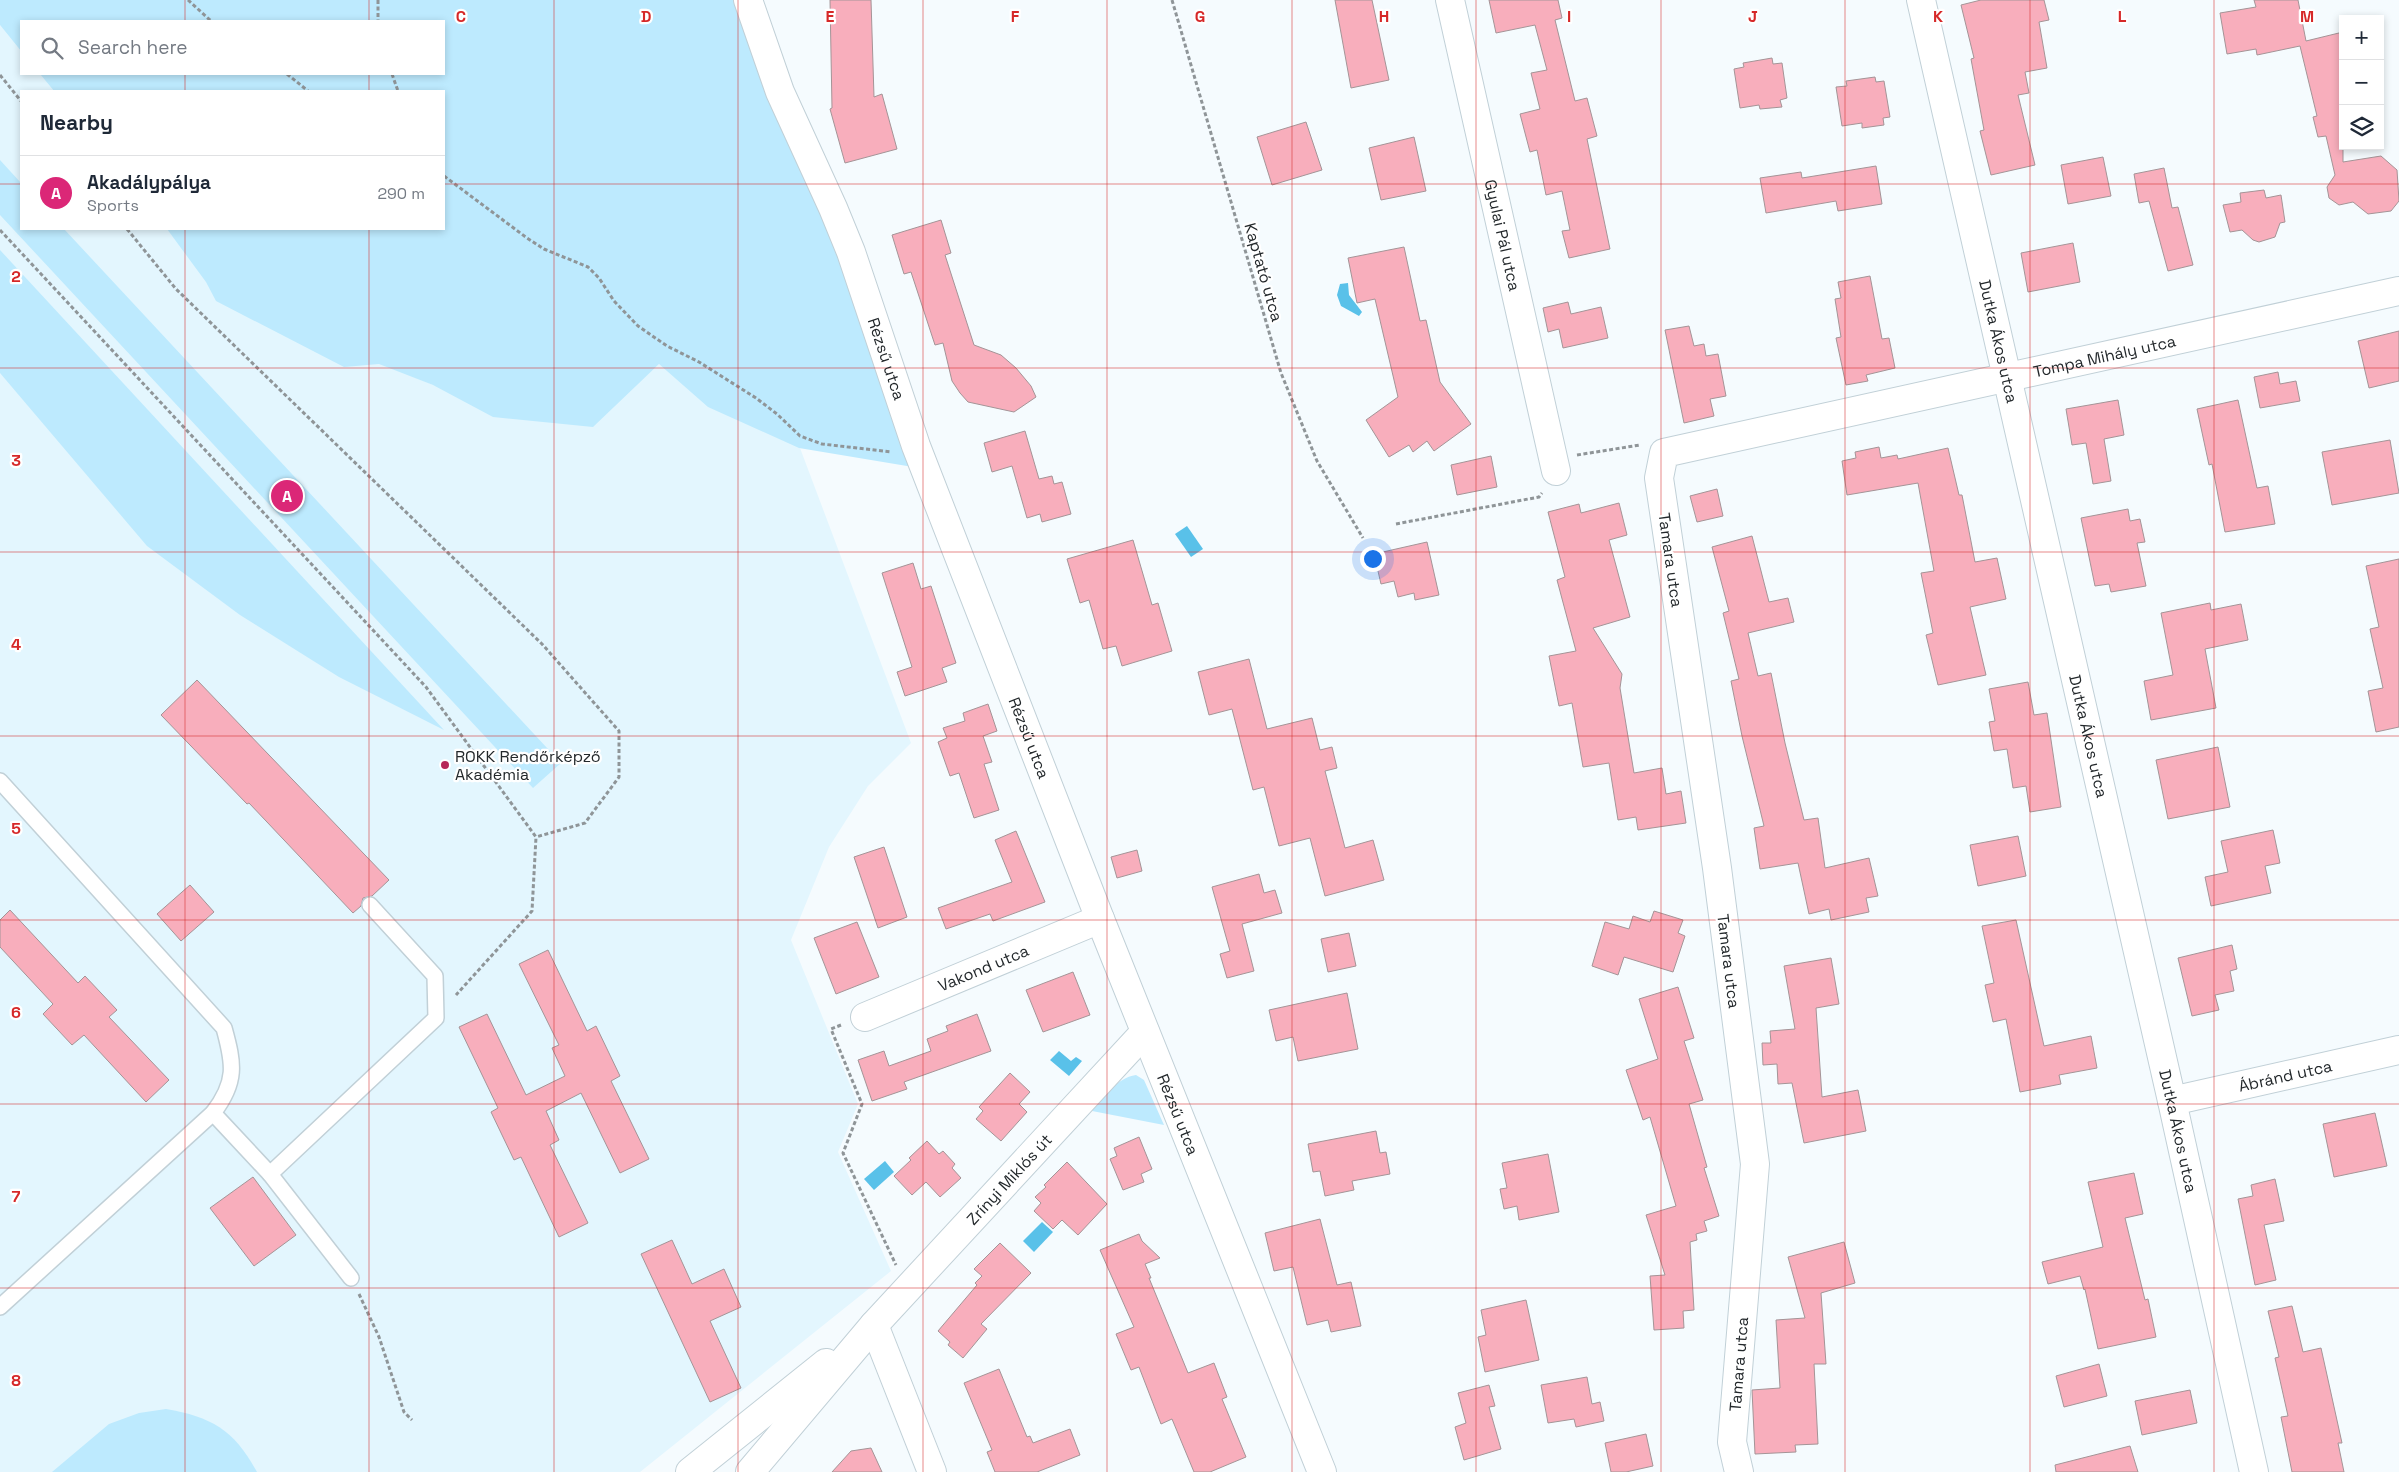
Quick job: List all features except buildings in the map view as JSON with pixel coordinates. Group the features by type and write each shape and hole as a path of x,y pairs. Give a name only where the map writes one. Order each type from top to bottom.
{"street":[{"name":"Rézsű utca","path":"748,0 780,92 851,252 916,446 1100,920 1322,1472"},
{"name":"Gyulai Pál utca","path":"1450,0 1565,463"},
{"name":"Dutka Ákos utca","path":"1921,0 2172,1101 2254,1472"},
{"name":"Tompa Mihály utca","path":"1653,449 2007,378 2399,291"},
{"name":"Tamara utca","path":"1653,449 1659,478 1717,868 1755,1164 1732,1442 1739,1472"},
{"name":"Vakond utca","path":"865,1017 1100,920"},
{"name":"Zrínyi Miklós út","path":"750,1472 874,1325 1145,1032"},
{"name":"Ábránd utca","path":"2172,1101 2399,1050"},
{"name":"Zrínyi Miklós út","path":"690,1472 874,1325"},
{"path":"874,1325 932,1472"}],"lane":[{"path":"0,782 224,1028 233,1062 227,1095 213,1113 0,1307"},
{"path":"270,1174 436,1018 435,976 370,905"},
{"path":"213,1113 270,1174 351,1278"}],"path":[{"path":"188,0 210,20"},
{"path":"378,0 378,20"},
{"name":"Kaptató utca","path":"1172,0 1281,373 1316,460 1363,538"},
{"path":"0,75 20,100"},
{"path":"288,75 307,90"},
{"path":"392,75 398,90"},
{"path":"445,177 544,249 588,267 599,278 625,314 638,326 667,346 699,362 756,398 777,414 800,436 822,444 889,452 899,452 916,446"},
{"path":"0,230 426,687 536,837 532,911 436,1018"},
{"path":"127,230 176,289 542,644 618,731 618,777 585,823 536,837"},
{"path":"1396,524 1539,497 1565,463 1653,449"},
{"path":"865,1017 831,1029 862,1104 843,1153 908,1290"},
{"path":"351,1278 380,1337 404,1412 412,1420"}],"shaded area":[{"path":"0,0 748,0 925,469 799,448 708,407 659,364 593,427 493,417 433,385 379,364 344,367 216,301 206,282 168,230 445,230 445,90 53,90 41,75 445,75 445,20 20,20 20,50 0,25"},
{"name":"ROKK Rendőrképző Akadémia","path":"0,25 20,50 20,75 41,75 53,90 20,90 20,230 168,230 205,275 382,363 433,385 591,425 659,364 800,448 911,743 868,786 829,847 791,940 858,1104 838,1152 891,1271 640,1472 0,1472"},
{"path":"0,160 20,182 20,230 65,230 561,763 533,788 0,215"},
{"path":"0,250 444,730 339,677 240,615 147,546 0,373"},
{"path":"1136,1075 1144,1080 1164,1125 1092,1111 1117,1084"},
{"path":"166,1409 196,1416 220,1428 240,1446 257,1472 52,1472 109,1424 139,1413"}],"water":[{"path":"1348,283 1349,295 1362,312 1359,316 1341,306 1337,295 1340,284"},
{"path":"1187,526 1203,549 1191,557 1175,534"},
{"path":"1059,1051 1071,1061 1076,1057 1082,1061 1069,1076 1050,1060"},
{"path":"885,1161 894,1172 874,1190 864,1179"},
{"path":"1042,1222 1053,1232 1034,1252 1023,1241"}],"place":[{"name":"Akadálypálya","path":"287,496"},
{"name":"ROKK Rendőrképző Akadémia","path":"445,765"}]}
